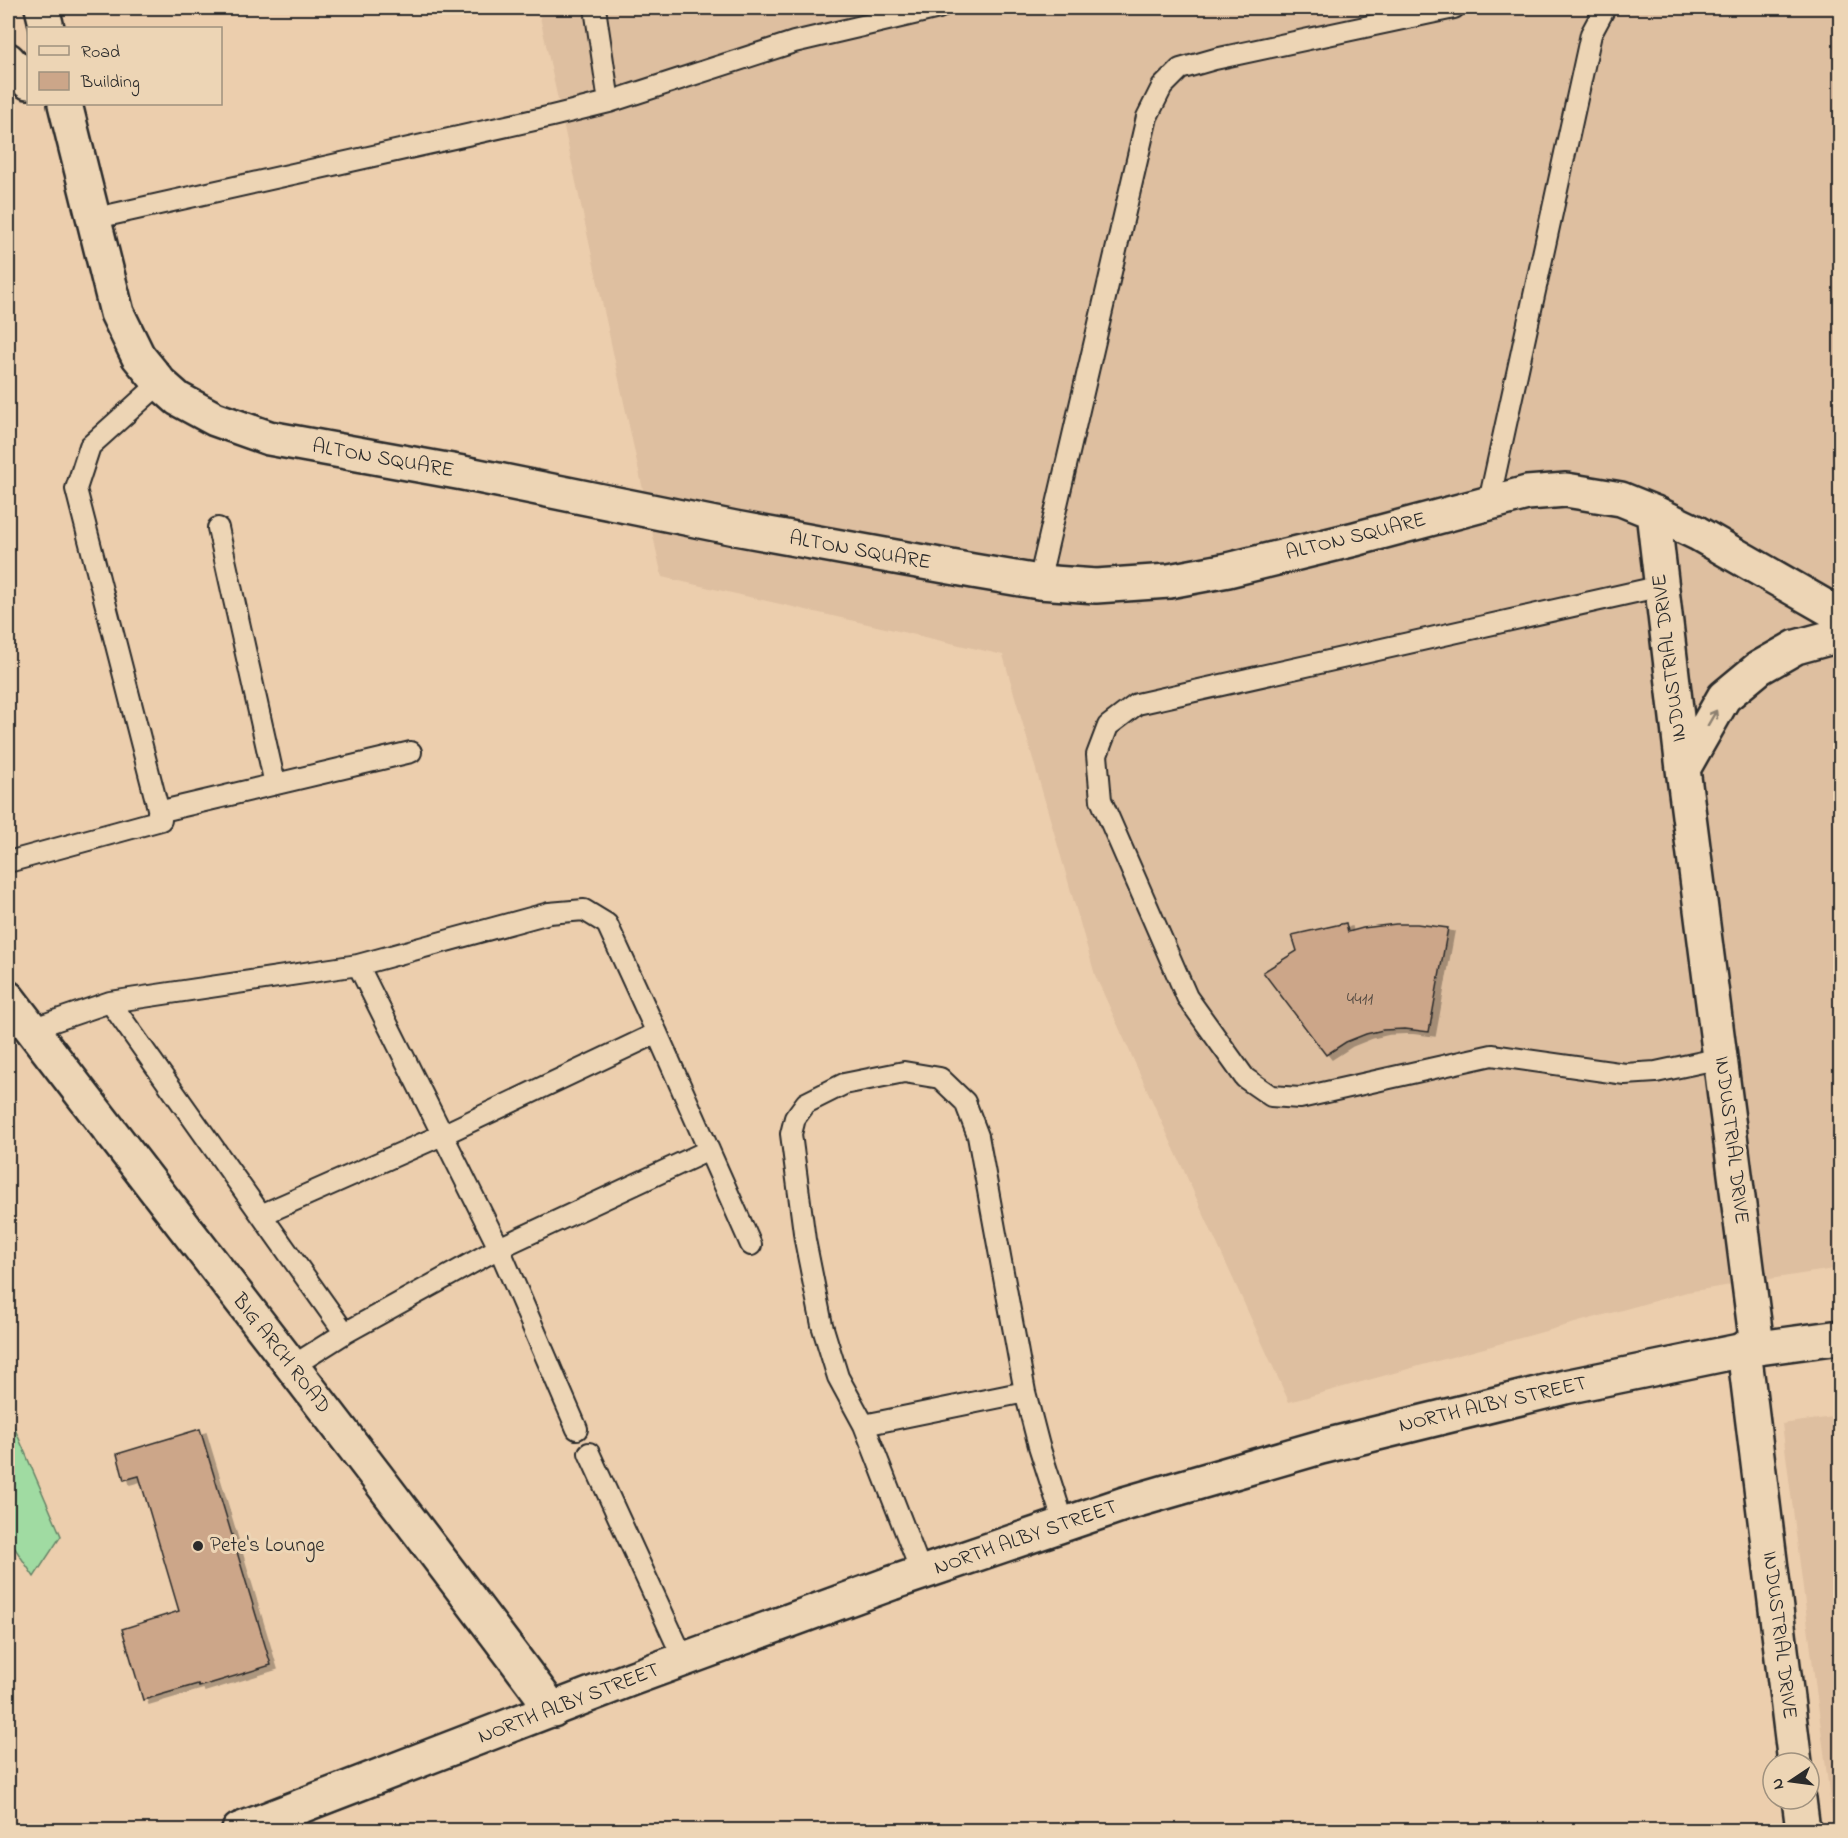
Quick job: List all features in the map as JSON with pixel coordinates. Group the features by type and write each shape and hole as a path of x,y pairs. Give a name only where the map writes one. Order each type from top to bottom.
{"street":[{"path":"42,8 47,27"},
{"path":"8,60 27,81"},
{"name":"ALTON SQUARE","path":"61,110 117,313 138,357 160,383 178,399 215,419 269,438 464,473 735,528 1039,582 1096,586 1169,581 1228,570 1527,493 1566,490 1621,500 1653,512 1697,533 1840,615"},
{"name":"INDUSTRIAL DRIVE","path":"1653,512 1683,769 1756,1338 1744,1350 1794,1751"},
{"path":"1683,769 1724,697 1759,668 1796,647 1840,635"},
{"name":"BIG ARCH ROAD","path":"8,998 291,1367 426,1538 553,1710"},
{"name":"NORTH ALBY STREET","path":"239,1830 684,1660 1124,1504 1321,1447 1565,1387 1744,1350 1840,1337"},
{"path":"1801,1811 1803,1830"}],"lane":[{"path":"595,8 609,102"},
{"path":"92,219 609,102 794,42 939,8"},
{"path":"1039,582 1147,117 1162,87 1180,69 1215,59 1454,8"},
{"path":"1489,502 1591,34 1605,8"},
{"path":"8,862 161,820 76,489 90,446 160,383"},
{"path":"218,528 275,784"},
{"path":"1662,586 1137,704 1108,726 1097,755 1101,800 1187,997 1245,1078 1271,1096 1300,1098 1492,1055 1625,1074 1656,1072 1721,1058"},
{"path":"158,812 411,752"},
{"path":"31,1029 110,1002 358,965 549,913 584,910 607,924 751,1245"},
{"path":"358,965 499,1248 577,1429"},
{"path":"110,1002 345,1333"},
{"path":"261,1215 442,1135 657,1032"},
{"path":"922,1574 864,1425 838,1377 822,1325 805,1240 791,1134 795,1118 806,1103 844,1084 904,1072 940,1078 965,1102 978,1136 1026,1392 1039,1446 1064,1524"},
{"path":"291,1367 345,1333 499,1248 709,1150"},
{"path":"864,1425 1026,1392"},
{"path":"589,1453 684,1660"}],"shaded area":[{"path":"538,8 1840,8 1840,1268 1687,1292 1289,1402 1095,975 1003,655 662,577"},
{"path":"1840,1416 1840,1830 1834,1830 1782,1424"}],"green space":[{"path":"8,1413 61,1536 34,1577 8,1538"}],"building":[{"path":"1346,923 1348,932 1396,924 1448,928 1429,1032 1405,1029 1383,1030 1346,1042 1326,1055 1263,972 1297,951 1292,935"},
{"path":"1840,1039 1840,1077 1836,1041"},
{"name":"Pete's Lounge","path":"200,1429 271,1665 199,1687 198,1684 143,1700 122,1629 179,1611 139,1476 124,1480 117,1454"}],"place":[{"name":"Pete's Lounge","path":"198,1546"}]}
